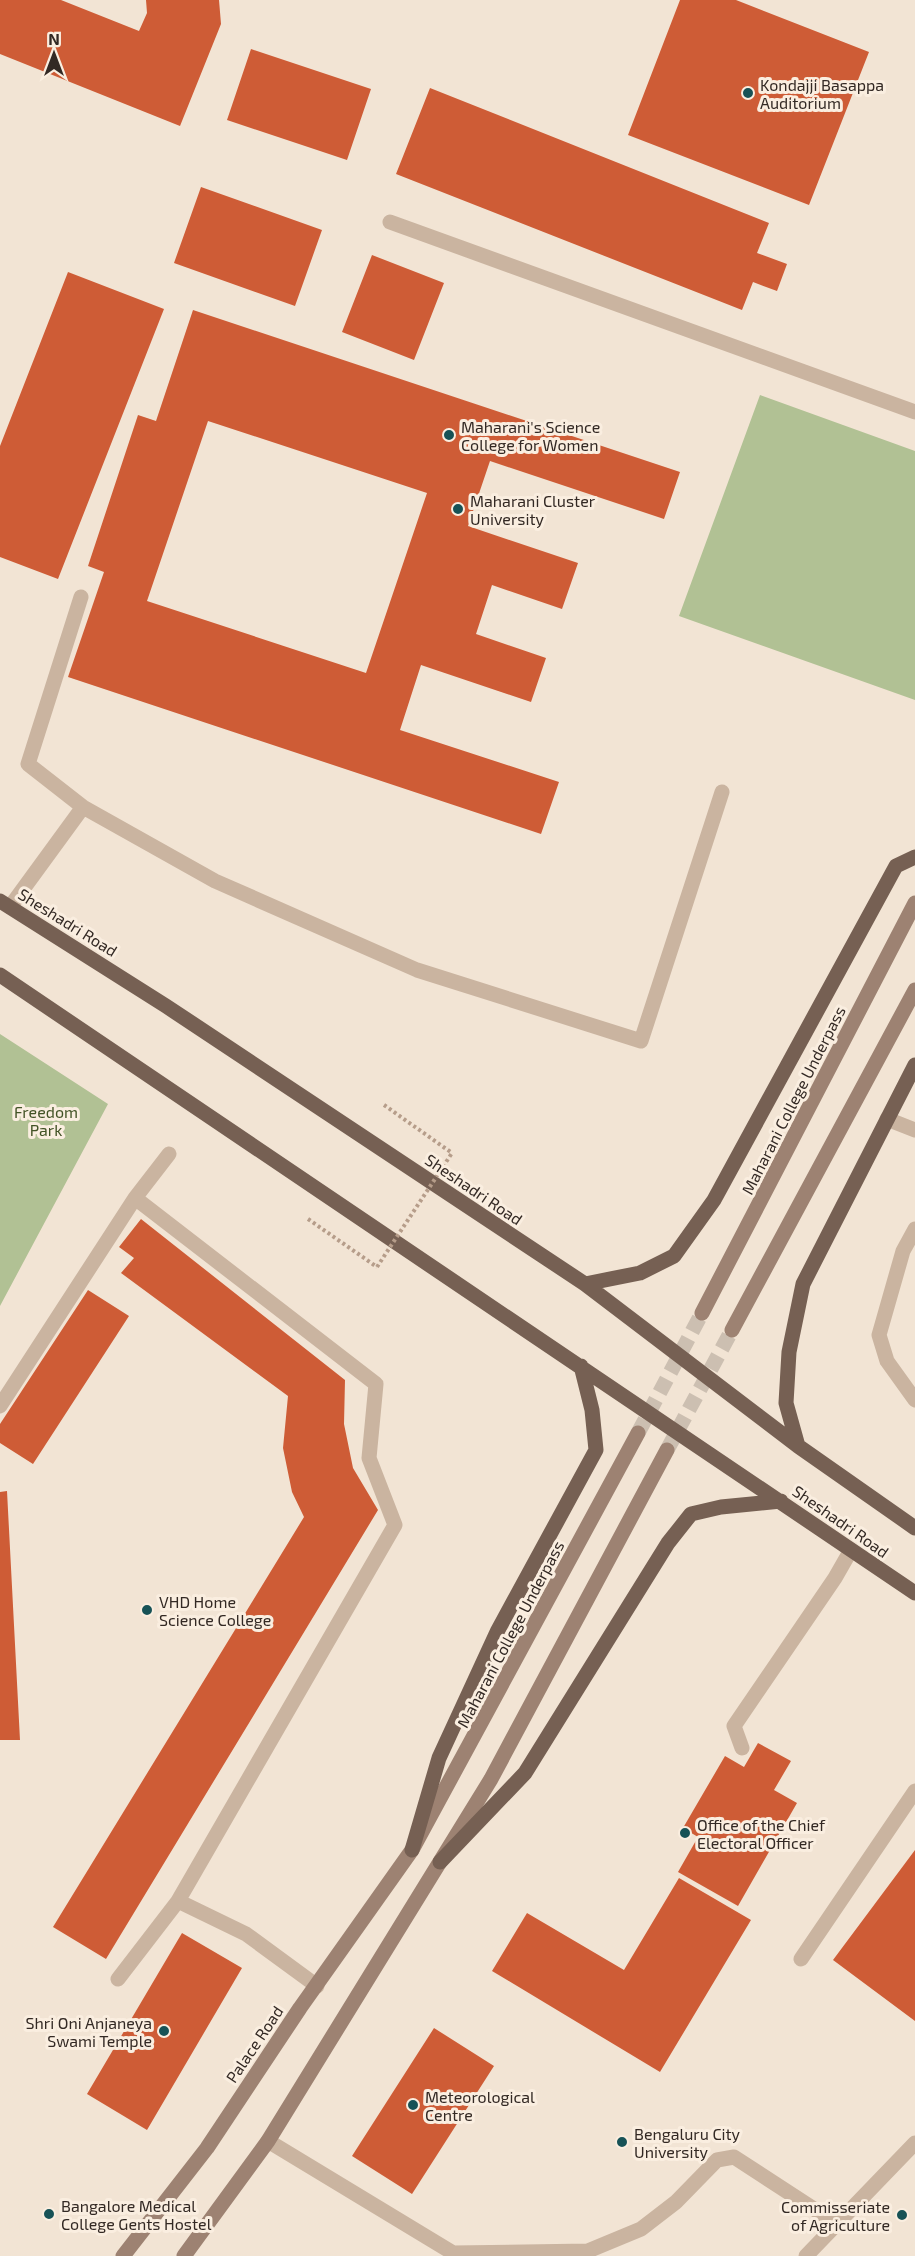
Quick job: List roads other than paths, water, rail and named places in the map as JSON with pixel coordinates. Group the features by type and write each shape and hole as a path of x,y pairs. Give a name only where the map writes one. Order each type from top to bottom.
{"main road":[{"path":"585,1284 640,1273 674,1256 714,1200 896,866 915,857"},
{"name":"Maharani College Underpass","path":"702,1313 915,903"},
{"name":"Sheshadri Road","path":"5,904 166,1006 585,1284 798,1446 915,1528"},
{"name":"Sheshadri Road","path":"0,975 915,1593"},
{"path":"732,1330 915,990"},
{"path":"798,1446 786,1403 789,1352 803,1284 915,1065"},
{"path":"412,1850 439,1758 498,1630 596,1450 592,1410 581,1366"},
{"name":"Maharani College Underpass","path":"412,1850 638,1433"},
{"path":"184,2256 268,2141 490,1779 667,1450"},
{"path":"440,1862 525,1773 668,1543 691,1514 721,1507 781,1501"},
{"name":"Palace Road","path":"123,2256 207,2148 412,1850"}],"lane":[{"path":"390,222 915,412"},
{"path":"81,597 28,765 83,807 215,881 417,970 641,1041 722,792"},
{"path":"5,904 83,807"},
{"path":"887,1119 915,1130"},
{"path":"0,1406 135,1198 169,1154"},
{"path":"118,1979 178,1901 395,1525 369,1458 376,1384 135,1198"},
{"path":"915,1228 903,1251 879,1335 887,1361 915,1400"},
{"path":"742,1748 734,1726 835,1578 851,1550"},
{"path":"801,1959 915,1791"},
{"path":"178,1901 246,1934 317,1986"},
{"path":"268,2141 453,2254 588,2252 641,2229 676,2202 717,2160 734,2157 837,2224"},
{"path":"806,2256 915,2143"}],"tunnel":[{"path":"638,1433 702,1313"},
{"path":"667,1450 732,1330"}],"place":[{"name":"Kondajji Basappa Auditorium","path":"748,93"},
{"name":"Maharani's Science College for Women","path":"449,435"},
{"name":"Maharani Cluster University","path":"458,509"},
{"name":"VHD Home Science College","path":"147,1610"},
{"name":"Office of the Chief Electoral Officer","path":"685,1833"},
{"name":"Shri Oni Anjaneya Swami Temple","path":"164,2031"},
{"name":"Meteorological Centre","path":"413,2105"},
{"name":"Bengaluru City University","path":"622,2142"},
{"name":"Bangalore Medical College Gents Hostel","path":"49,2214"},
{"name":"Commisseriate of Agriculture","path":"902,2215"}],"park label":[{"name":"Freedom Park","path":"46,1120"}]}
